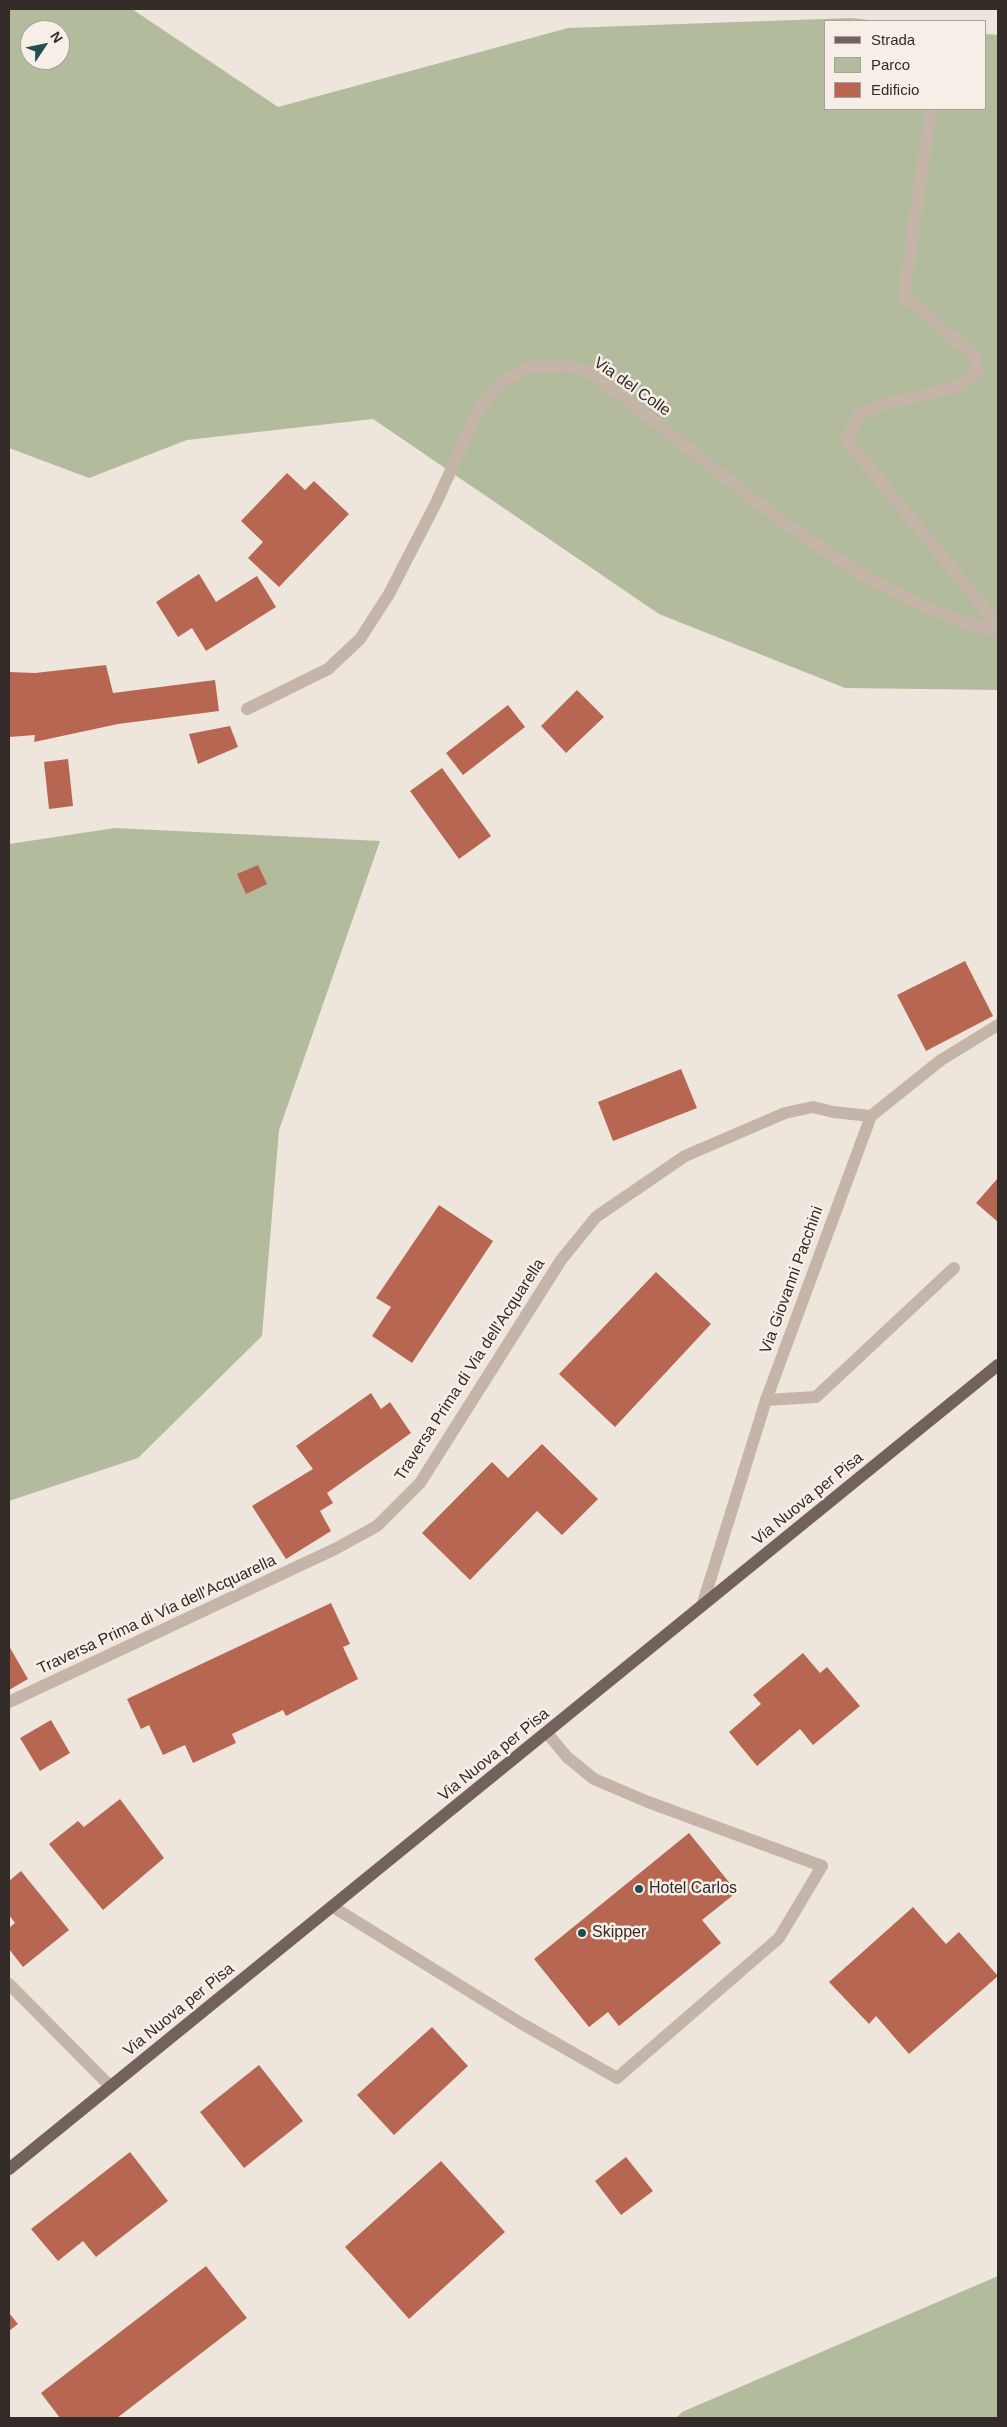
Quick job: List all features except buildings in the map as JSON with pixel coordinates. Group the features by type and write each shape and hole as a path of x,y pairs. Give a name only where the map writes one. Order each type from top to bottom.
{"main road":[{"name":"Via Nuova per Pisa","path":"9,2169 998,1365"}],"street":[{"path":"931,110 904,296 975,356 977,373 957,387 888,403 859,414 846,439 998,626"},
{"name":"Via del Colle","path":"247,709 328,669 360,639 389,594 436,503 478,411 490,395 507,378 528,368 546,365 566,365 589,372 777,517 879,583 962,623 998,632"},
{"path":"871,1116 941,1060 998,1025"},
{"name":"Traversa Prima di Via dell'Acquarella","path":"9,1702 335,1549 377,1526 420,1483 560,1260 596,1217 677,1162 785,1113 813,1107 833,1112 871,1116"},
{"name":"Via Giovanni Pacchini","path":"702,1606 766,1400 871,1116"},
{"path":"766,1400 816,1397 954,1268"},
{"path":"333,1907 519,2022 617,2078 779,1938 822,1866 648,1802 594,1779 567,1757 547,1733"},
{"path":"9,1984 110,2086"}],"green space":[{"path":"9,9 132,9 278,107 568,28 851,18 869,20 824,20 824,110 987,110 987,34 998,35 998,690 845,688 659,614 373,419 187,440 89,478 9,448"},
{"path":"115,828 380,841 279,1130 262,1336 138,1458 9,1501 9,844"},
{"path":"998,2276 998,2418 676,2418 682,2412"}],"place":[{"name":"Hotel Carlos","path":"639,1889"},
{"name":"Skipper","path":"582,1933"}]}
